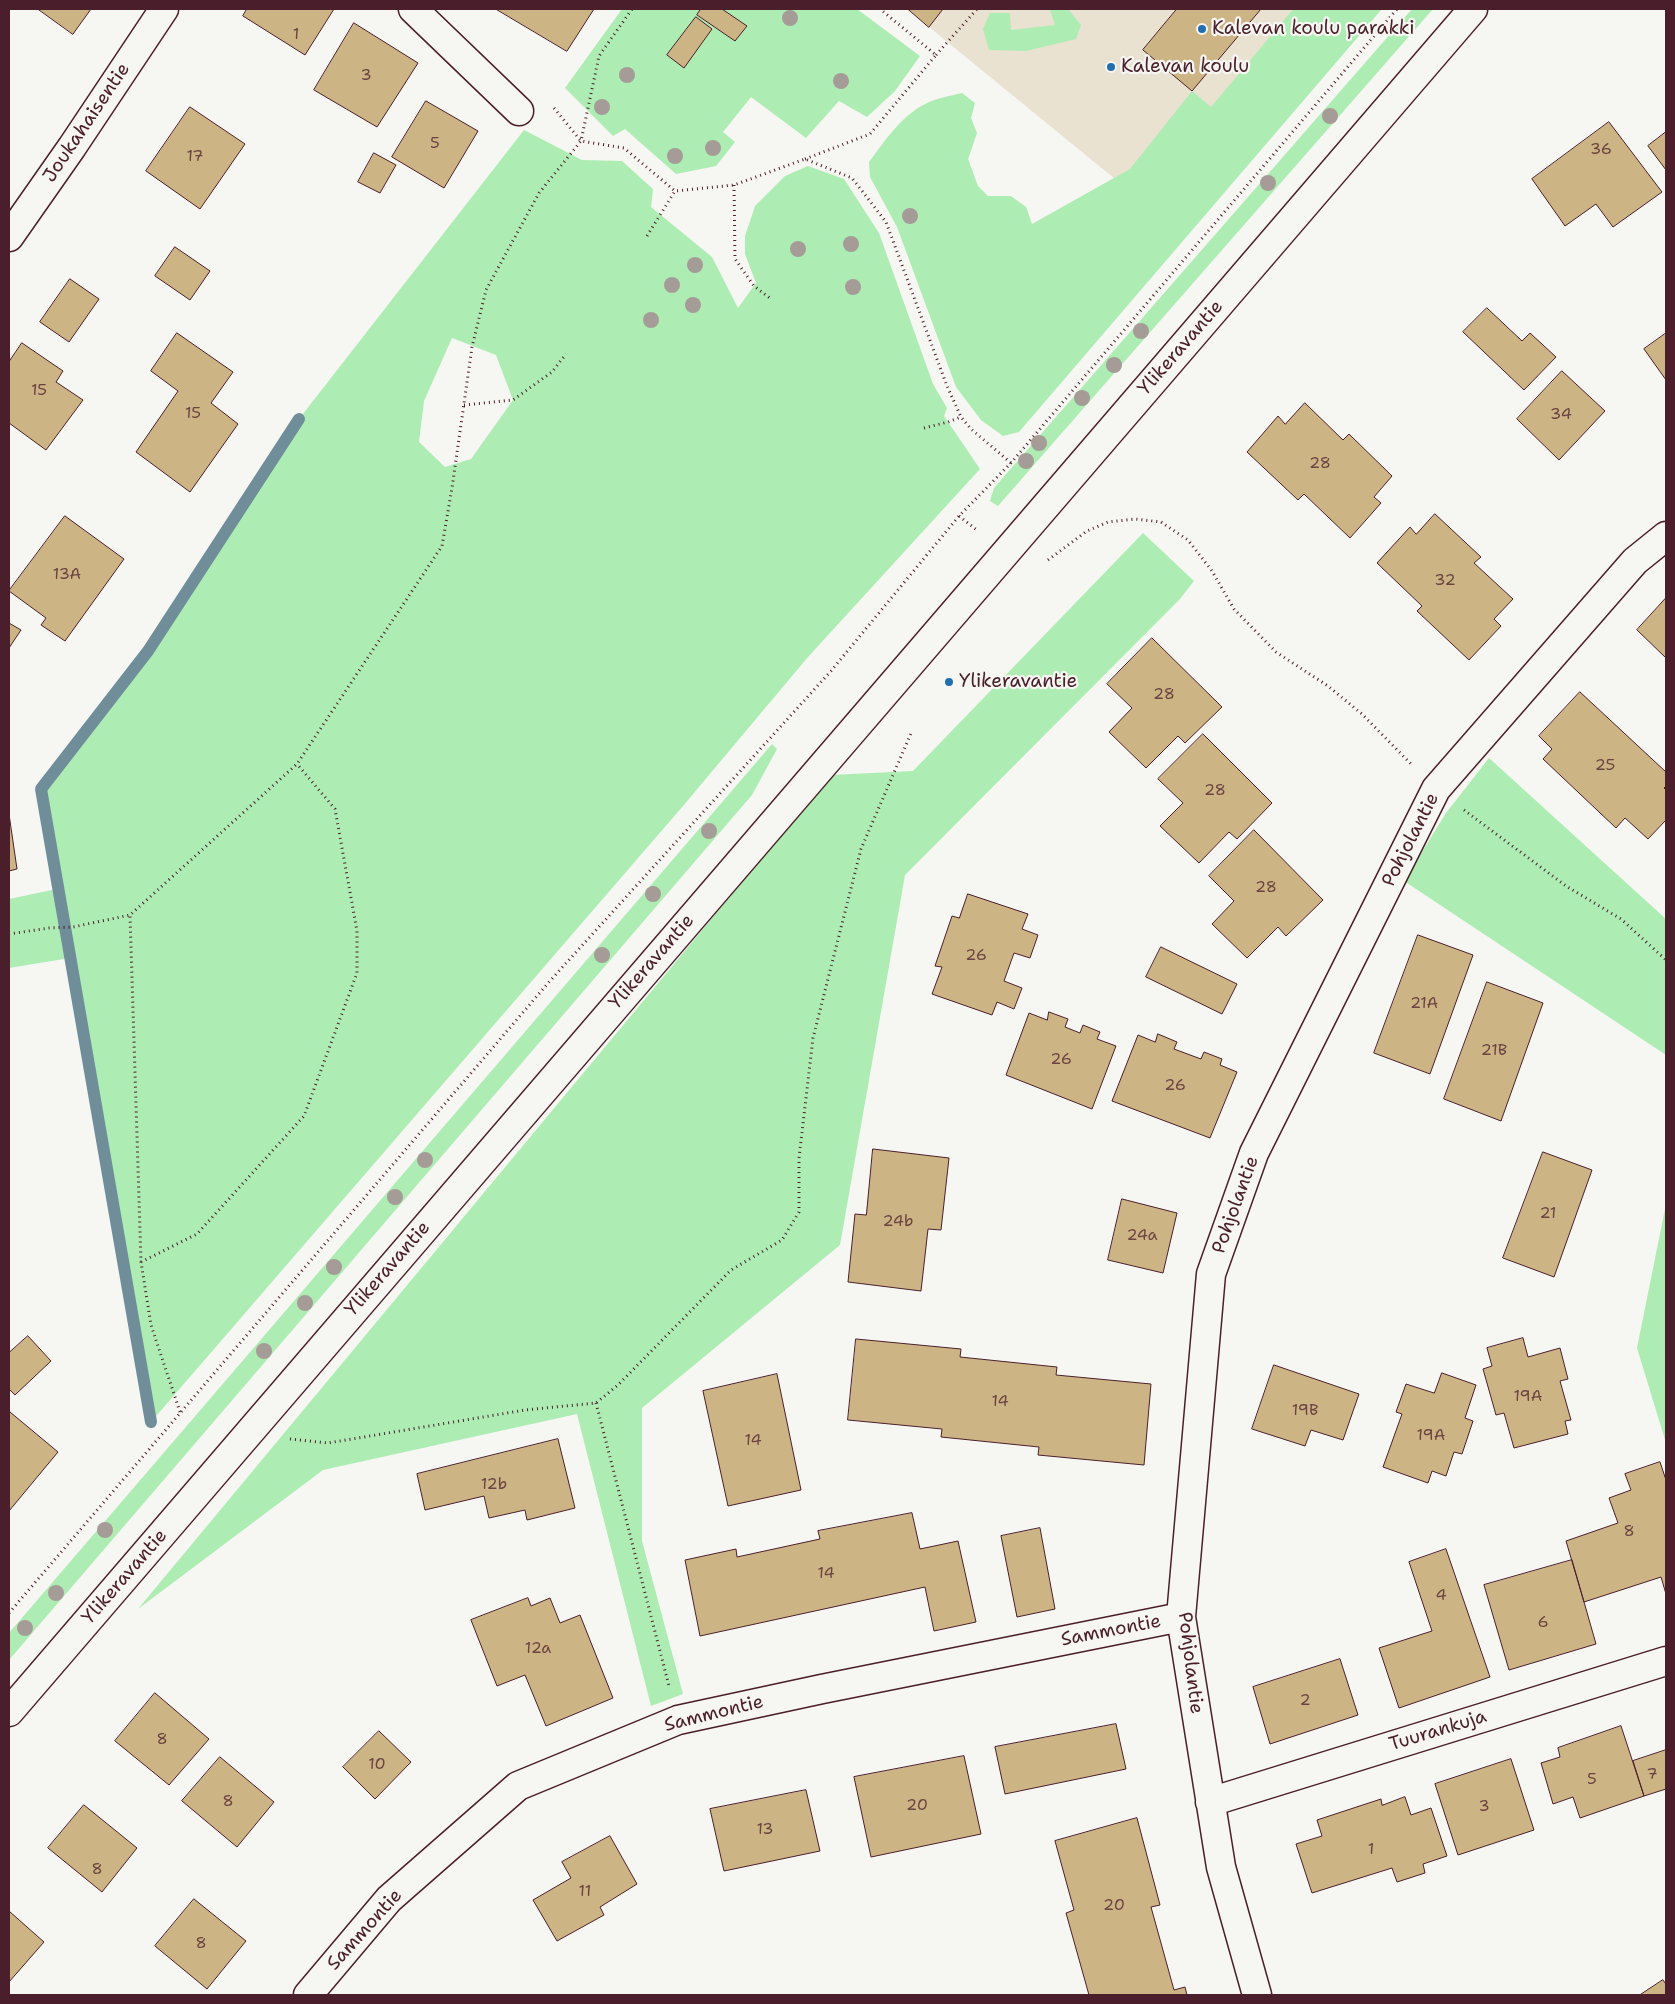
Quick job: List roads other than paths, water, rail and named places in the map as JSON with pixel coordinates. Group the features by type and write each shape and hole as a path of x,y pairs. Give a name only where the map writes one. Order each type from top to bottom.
{"street":[{"name":"Joukahaisentie","path":"9,237 72,147 164,9"},
{"path":"413,9 519,110"},
{"name":"Ylikeravantie","path":"9,1712 1473,9"},
{"name":"Pohjolantie","path":"1257,1995 1221,1867 1182,1617 1211,1274 1254,1153 1436,789 1634,561 1666,536"},
{"name":"Sammontie","path":"308,1995 390,1899 518,1786 678,1720 822,1689 1182,1617"},
{"name":"Tuurankuja","path":"1210,1802 1666,1661"}],"waterway":[{"path":"151,1422 41,789 148,651 299,419"}],"place":[{"name":"Kalevan koulu parakki","path":"1202,29"},
{"name":"Kalevan koulu","path":"1111,67"},
{"name":"Ylikeravantie","path":"949,682"}]}
